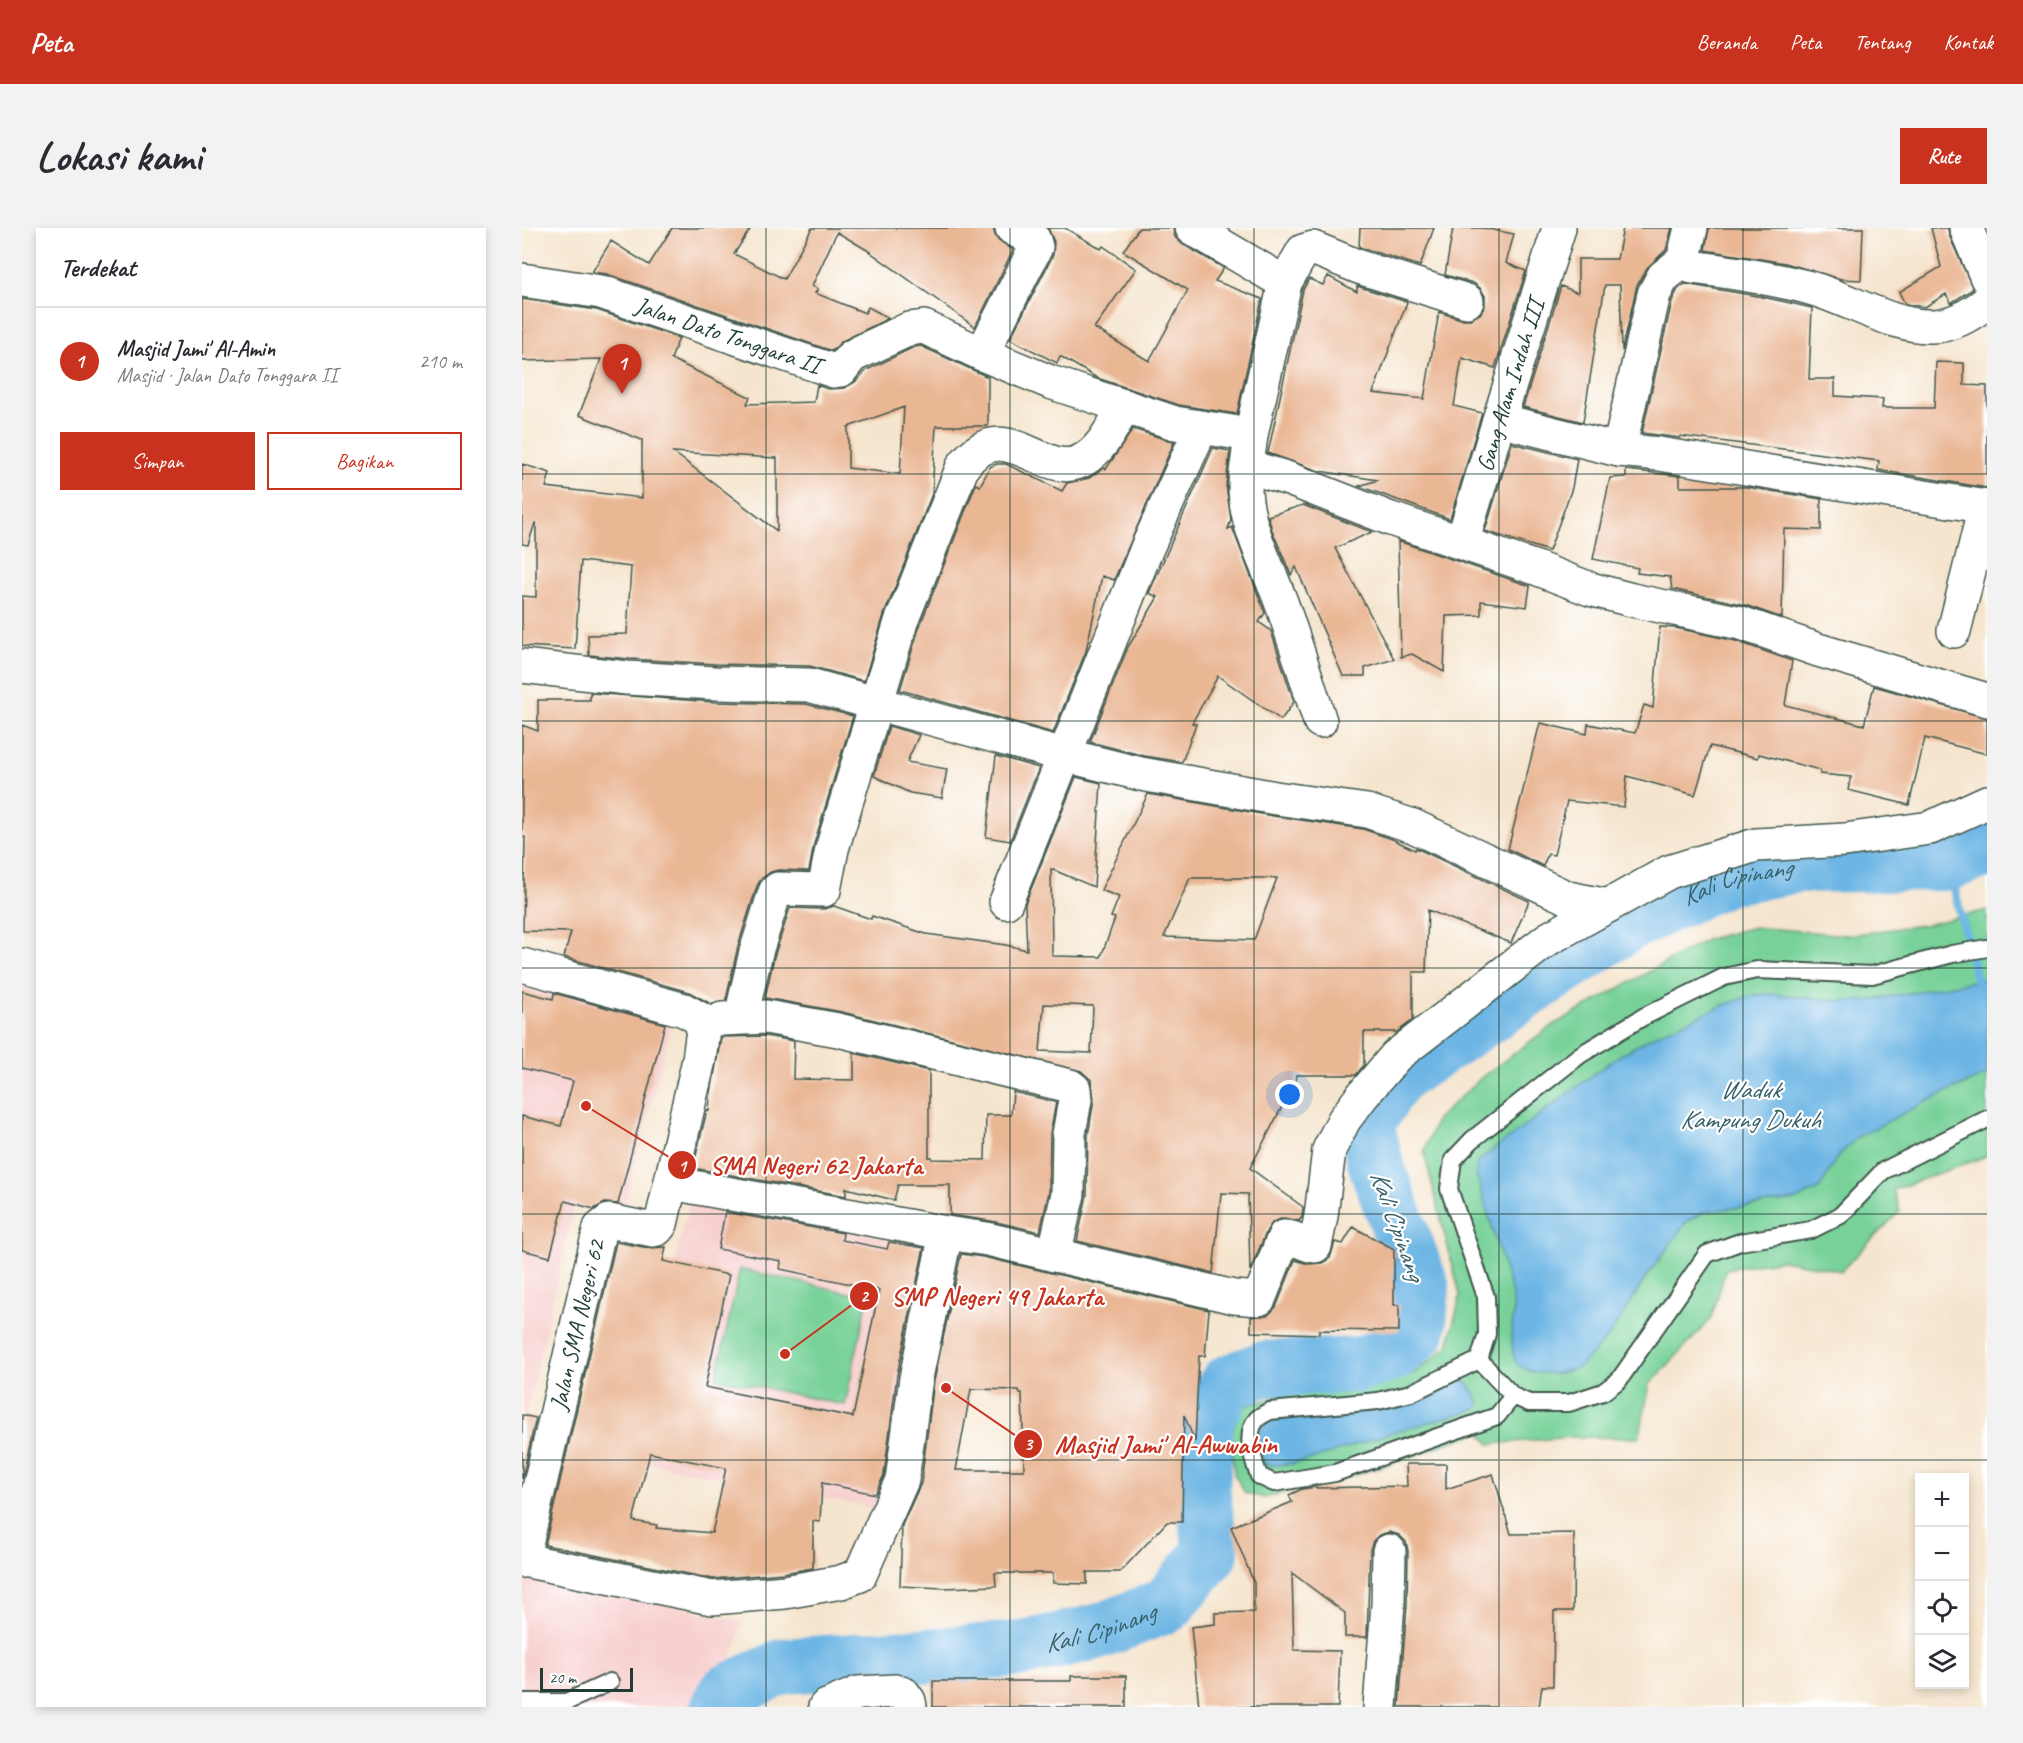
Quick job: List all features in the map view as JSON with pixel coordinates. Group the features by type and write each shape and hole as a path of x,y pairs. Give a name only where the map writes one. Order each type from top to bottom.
{"street":[{"path":"1012,228 1034,240 1036,248 982,354 1050,382 1175,423 1201,428 1249,451 1289,479 1390,519 1536,567 1590,588 1632,600 1741,623 1818,650 1987,700"},
{"path":"1192,228 1285,283"},
{"path":"1619,450 1654,294 1663,277 1683,261 1691,228"},
{"path":"1966,228 1987,278"},
{"name":"Gang Alam Indah III","path":"1462,543 1556,229"},
{"path":"1320,721 1281,601 1255,538 1246,487 1249,451 1285,283 1299,256 1307,249 1313,249 1359,267 1467,301"},
{"path":"1683,261 1692,267 1811,288 1900,321 1927,326 1952,323 1968,316 1987,302"},
{"name":"Jalan Dato Tonggara II","path":"522,280 601,292 834,371 841,370 858,353 918,326 982,354"},
{"path":"741,1017 756,952 775,892 778,889 824,890 831,849 901,622 963,466 971,455 989,445 1005,444 1063,465 1073,465 1084,460 1100,447 1125,406"},
{"path":"1499,420 1619,450 1659,454 1986,507 1954,631"},
{"path":"1006,902 1147,548 1201,428"},
{"path":"522,666 627,678 809,685 1141,774 1276,798 1367,811 1413,826 1568,898 1608,906"},
{"path":"671,1183 979,1238 1234,1297 1259,1299 1284,1237 1315,1246 1321,1216 1325,1168 1333,1140 1362,1095 1396,1056 1548,939 1669,872 1756,844 1845,840 1930,828 1987,802"},
{"path":"522,965 684,1010 704,1021 766,1017 838,1030 1070,1086 1074,1089 1075,1100 1069,1134 1068,1194 1054,1255"},
{"name":"Jalan SMA Negeri 62","path":"522,1561 600,1228 604,1223 612,1221 653,1230 661,1224 699,1060 704,1021"},
{"path":"522,1561 712,1598 785,1592 841,1582 860,1575 902,1480 916,1378 946,1233"},
{"path":"1380,1707 1388,1604 1389,1551"},
{"path":"825,1707 858,1693 895,1691 904,1694 910,1707"}],"lane":[{"path":"1512,1396 1497,1416 1335,1473 1274,1483 1259,1476 1253,1460 1250,1434 1256,1419 1270,1411 1378,1401 1411,1393 1479,1360 1487,1334 1486,1297 1449,1189 1453,1160 1473,1138 1580,1055 1643,1017 1724,977 1757,970 1872,975 1952,954 1987,948"},
{"path":"1479,1360 1512,1396 1529,1403 1569,1403 1603,1392 1619,1380 1707,1254 1740,1242 1811,1230 1842,1215 1884,1171 1987,1119"},
{"path":"522,1702 566,1702 610,1682"}],"shaded area":[{"path":"522,979 673,1018 621,1218 574,1207 525,1421 522,1420"},
{"path":"691,1195 939,1250 885,1510 628,1459"},
{"path":"522,1569 743,1622 716,1707 522,1707"}],"green space":[{"path":"1987,910 1987,1156 1893,1190 1900,1211 1841,1271 1783,1260 1726,1269 1711,1319 1650,1384 1639,1438 1573,1437 1490,1444 1479,1432 1379,1468 1264,1498 1245,1493 1234,1474 1231,1435 1240,1408 1312,1386 1382,1385 1415,1373 1448,1346 1460,1296 1424,1152 1436,1120 1483,1076 1553,1025 1708,939 1754,927 1848,935 1930,924"},
{"path":"740,1269 868,1297 845,1405 716,1378"}],"water":[{"name":"Waduk Kampung Dukuh","path":"1987,979 1987,1075 1944,1093 1857,1137 1836,1159 1820,1188 1796,1200 1704,1212 1687,1221 1645,1279 1610,1335 1579,1367 1556,1374 1532,1372 1518,1365 1514,1358 1511,1338 1514,1308 1511,1290 1476,1174 1477,1162 1614,1059 1657,1034 1724,1005 1753,995 1774,994 1841,1001 1865,1001"},
{"path":"1460,1379 1469,1384 1480,1402 1477,1409 1394,1432 1306,1461 1291,1464 1265,1464 1261,1455 1258,1444 1259,1433 1263,1425 1269,1421"}],"building":[{"path":"672,228 751,228 734,254 784,279 812,228 993,228 996,238 1013,250 975,327 867,250 837,232 812,286 818,289 815,293 865,313 868,307 889,318 842,341 832,351 607,274 592,272 611,241 649,265"},
{"path":"1048,228 1065,228 1101,249 1103,246 1136,269 1094,328 1149,361 1188,290 1123,251 1139,228 1173,228 1175,237 1182,244 1224,268 1215,281 1262,299 1237,414 1179,405 1097,378 1060,356 1057,363 1010,339 1053,255 1054,242"},
{"path":"1360,228 1434,228 1420,266 1359,247"},
{"path":"1453,228 1483,228 1514,234 1506,263 1526,271 1495,368 1462,358 1454,406 1482,413 1450,519 1359,486 1378,480 1319,471 1268,453 1303,290 1309,279 1323,285 1328,276 1357,292 1357,286 1407,302 1373,393 1424,399 1439,312 1461,319 1470,319 1480,314 1485,306 1485,296 1480,288 1473,283 1445,275"},
{"path":"1623,228 1672,228 1666,250 1647,268 1637,285 1622,351 1620,285 1605,285 1583,422 1523,407 1561,286 1578,293 1578,259 1617,259"},
{"path":"1709,228 1863,228 1861,280 1841,279 1785,263 1705,250"},
{"path":"1931,228 1948,228 1973,289 1951,303 1946,294 1925,307 1905,304 1899,292 1941,267"},
{"path":"1685,284 1812,308 1809,379 1835,379 1835,396 1883,399 1882,408 1934,408 1936,362 1964,363 1964,385 1987,386 1987,488 1878,470 1879,461 1642,433 1672,301 1678,289"},
{"path":"522,299 597,310 679,338 671,359 750,397 747,404 814,402 817,385 828,389 844,388 855,382 867,370 914,347 921,346 988,377 988,426 936,426 932,494 884,615 864,681 810,666 716,664 589,655 588,635 627,634 631,567 581,561 575,649 522,646 522,596 536,597 536,523 528,545 522,544 522,464 550,473 546,487 642,498 642,440 579,415 601,359 522,361","holes":["904,407 900,474 848,468 848,427","673,452 777,458 777,531"]},
{"path":"1133,429 1174,442 1114,580 1102,576 1086,651 1053,733 900,690 919,628 976,484 980,486 990,467 1006,464 1062,491 1067,483 1089,478 1104,468 1106,469"},
{"path":"1512,443 1577,459 1572,488 1549,551 1485,531"},
{"path":"1213,448 1230,451 1226,485 1231,520 1228,529 1232,527 1265,613 1259,622 1271,631 1294,702 1281,720 1218,676 1192,723 1196,724 1182,762 1145,756 1090,742 1128,647 1158,597 1149,593"},
{"path":"1626,470 1680,476 1680,487 1746,487 1821,499 1821,530 1784,529 1782,618 1745,605 1672,589 1670,577 1637,573 1638,568 1593,559 1610,478 1626,477"},
{"path":"1303,505 1372,532 1335,548 1394,659 1365,668 1365,676 1343,676 1296,567 1291,575 1272,530 1268,516"},
{"path":"1398,541 1530,586 1527,607 1481,601 1481,615 1446,616 1444,672 1412,654 1401,657"},
{"path":"1660,627 1676,628 1736,641 1792,661 1785,705 1864,725 1874,686 1987,718 1987,754 1925,738 1909,805 1848,790 1851,777 1820,774 1820,770 1759,754 1758,758 1710,746 1695,795 1627,776 1624,807 1567,801 1554,855 1548,854 1543,866 1508,849 1540,723 1587,734 1588,724 1635,733 1644,705 1653,708"},
{"path":"590,693 714,702 806,704 853,716 814,844 809,871 778,870 761,879 738,946 726,1000 711,1004 689,992 564,957 571,932 523,931 525,837 522,837 522,725 538,731 538,700 590,700"},
{"path":"889,726 919,735 907,762 947,769 942,798 910,793 874,776"},
{"path":"996,756 1039,768 1010,841 986,837"},
{"path":"1076,777 1101,783 1094,887 1051,869 1052,956 1101,957 1115,918 1111,917 1119,897 1101,890 1148,794 1363,829 1415,850 1416,848 1529,901 1511,943 1428,910 1426,972 1413,972 1413,1020 1397,1032 1364,1032 1364,1065 1356,1075 1296,1075 1293,1104 1284,1103 1250,1168 1303,1207 1302,1217 1299,1221 1284,1218 1273,1222 1267,1230 1250,1271 1248,1194 1221,1193 1213,1273 1077,1241 1087,1195 1088,1136 1094,1099 1091,1080 1081,1071 842,1012 765,998 774,957 790,908 824,909 834,906 926,934 1027,950 1025,904","holes":["1190,878 1277,878 1254,940 1164,937","1044,1004 1093,1006 1091,1053 1040,1051"]},
{"path":"522,991 553,999 554,993 665,1024 618,1204 605,1203 594,1209 565,1201 550,1257 522,1250 522,1116 561,1126 573,1081 522,1068"},
{"path":"765,1036 794,1041 793,1079 854,1080 854,1053 929,1071 929,1157 932,1159 985,1160 986,1115 1011,1115 1013,1092 1056,1102 1050,1134 1049,1192 1040,1232 950,1215 950,1185 898,1185 894,1200 846,1188 846,1196 693,1168 707,1110 709,1111 721,1037"},
{"path":"725,1212 843,1233 842,1240 887,1249 889,1242 924,1248 897,1375 884,1475 875,1494 822,1483 820,1522 813,1521 813,1568 783,1573 713,1579 545,1545 616,1242 649,1248 666,1247 663,1261 729,1275 705,1387 853,1417 879,1290 780,1269 781,1261 718,1249","holes":["650,1453 726,1468 712,1533 656,1528 657,1525 633,1521"]},
{"path":"1353,1227 1394,1249 1394,1305 1399,1305 1399,1331 1319,1330 1319,1334 1251,1332 1251,1317 1268,1315 1276,1307 1295,1260 1309,1264 1322,1263 1330,1258 1335,1242 1343,1244"},
{"path":"961,1254 983,1257 1209,1310 1205,1356 1199,1356 1195,1442 1184,1415 1182,1522 1167,1522 1120,1572 1087,1572 1087,1584 1053,1583 1053,1573 995,1573 996,1586 944,1588 900,1586 902,1525 921,1483 934,1381","holes":["971,1389 1019,1390 1022,1393 1024,1470 956,1470"]},
{"path":"522,1415 536,1418 522,1479"},
{"path":"1406,1464 1446,1464 1446,1489 1493,1474 1511,1534 1574,1533 1573,1611 1554,1611 1553,1686 1542,1686 1539,1707 1399,1707 1407,1605 1408,1551 1406,1542 1399,1535 1389,1532 1379,1535 1373,1541 1370,1550 1367,1637 1345,1637 1345,1613 1292,1573 1294,1650 1340,1651 1338,1707 1199,1707 1191,1627 1215,1624 1215,1613 1254,1612 1254,1583 1231,1527 1292,1502 1289,1495 1302,1489 1407,1486"},
{"path":"1071,1676 1126,1676 1126,1707 933,1707 933,1681 1071,1681"}],"waterway":[{"name":"Kali Cipinang","path":"719,1707 727,1692 784,1666 1022,1649 1101,1631 1167,1605 1211,1552 1202,1489 1206,1419 1227,1383 1263,1369 1357,1365 1394,1353 1418,1332 1422,1288 1376,1165 1366,1124 1396,1077 1631,922 1728,877 1800,865 1948,863 1987,849"},
{"path":"1948,863 1977,981"}],"place":[{"name":"Masjid Jami' Al-Amin","path":"622,394"},
{"name":"SMA Negeri 62 Jakarta","path":"586,1106"},
{"name":"SMP Negeri 49 Jakarta","path":"785,1354"},
{"name":"Masjid Jami' Al-Awwabin","path":"946,1388"}]}
